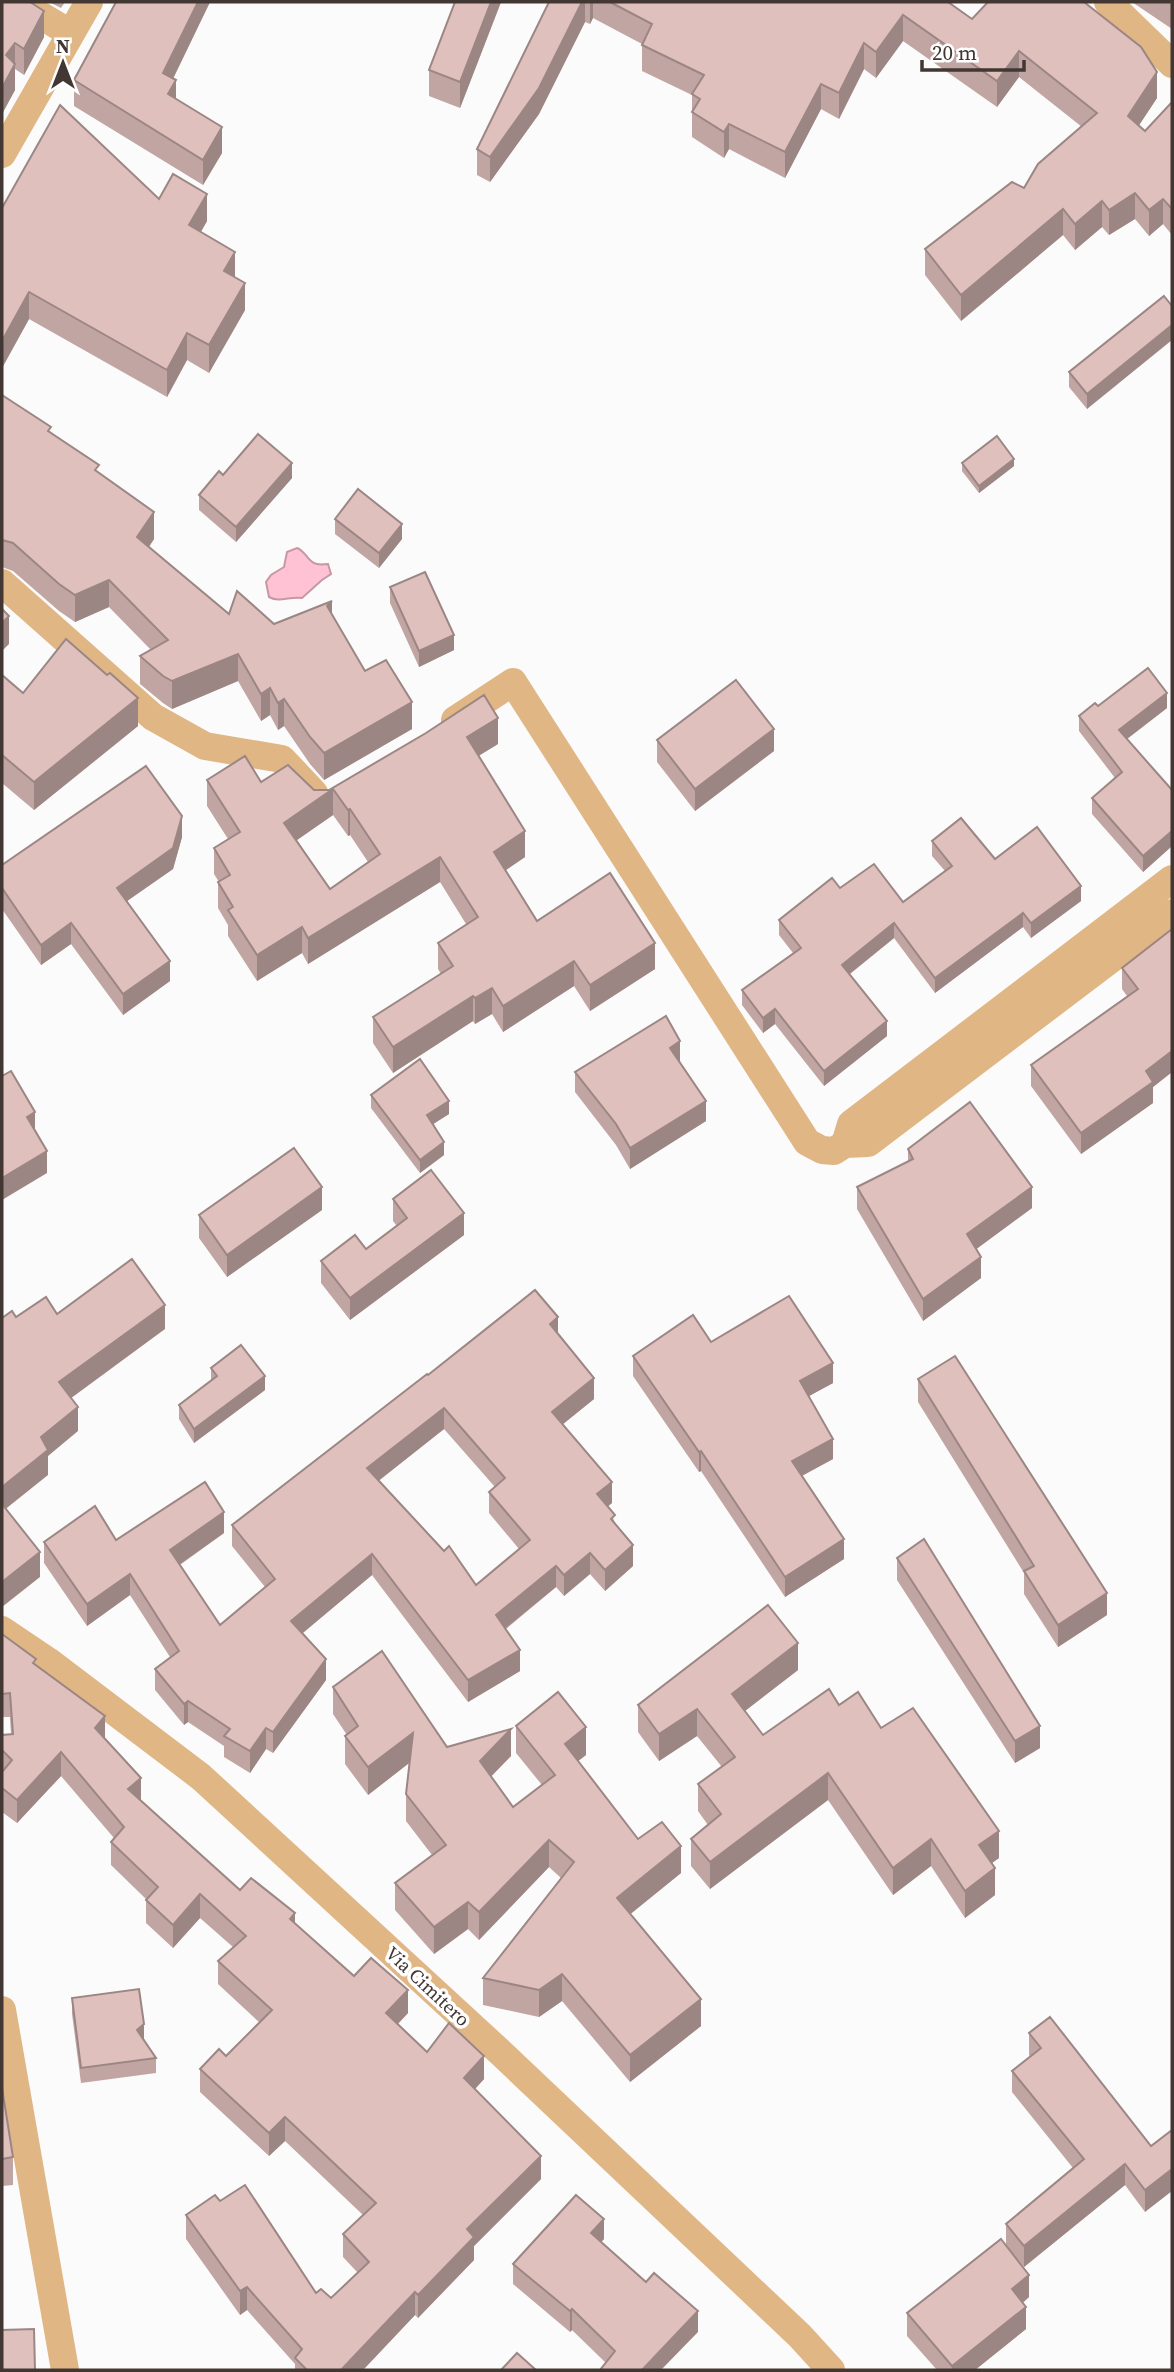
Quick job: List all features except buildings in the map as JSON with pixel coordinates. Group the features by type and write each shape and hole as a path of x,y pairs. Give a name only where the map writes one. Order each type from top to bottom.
{"street":[{"path":"18,2 70,33"},
{"path":"2,154 89,2"},
{"path":"1108,2 1172,64"},
{"path":"2,583 153,717 205,746 282,759 321,801 345,787"},
{"path":"429,738 513,682 807,1142 822,1150 834,1151 845,1144 868,1143 1172,913"},
{"path":"845,1144 851,1125 1172,879"},
{"name":"Via Cimitero","path":"2,1630 48,1661 201,1777 501,2053 790,2327 831,2370"},
{"path":"2,2010 65,2370"}],"shaded area":[{"path":"297,548 314,563 328,564 331,574 302,598 269,597 266,582 271,575 284,567 287,552"}]}
